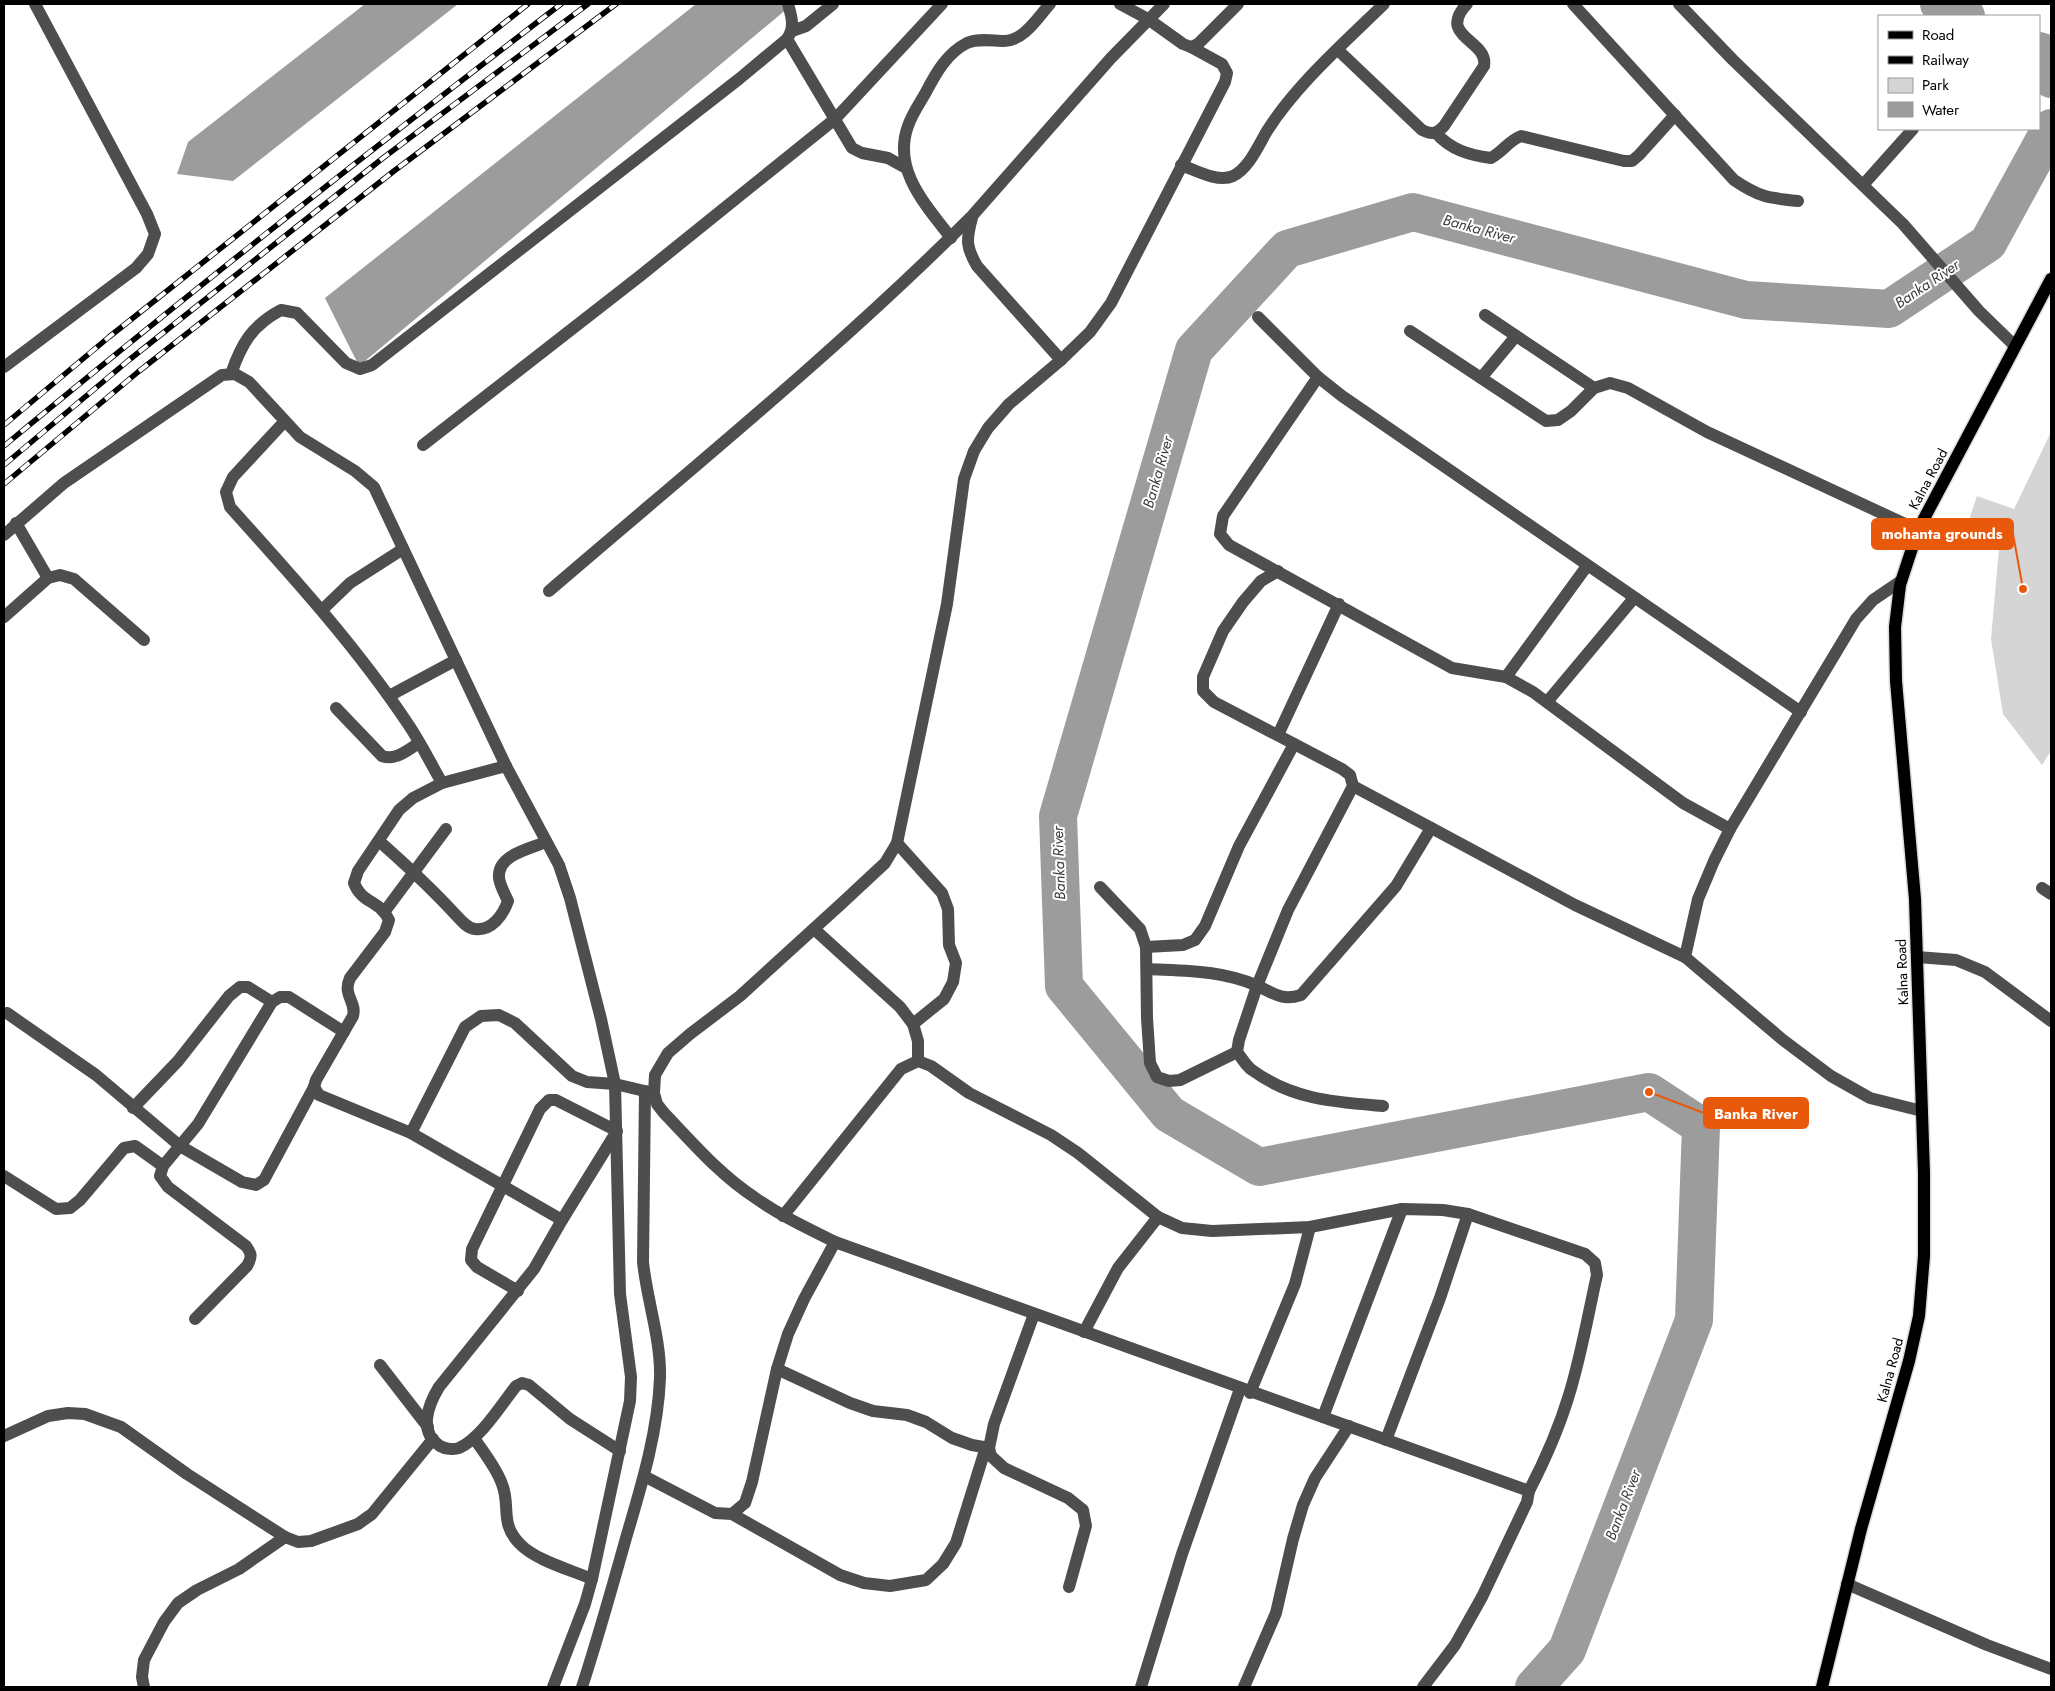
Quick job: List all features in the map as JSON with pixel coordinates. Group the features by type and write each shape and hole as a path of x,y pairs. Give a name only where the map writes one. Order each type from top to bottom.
{"main road":[{"name":"Kalna Road","path":"1822,1687 1847,1584 1920,1316 1924,1256 1917,957 1896,681 1895,627 1901,581 1918,530 2051,280"}],"street":[{"path":"4,367 136,268 148,254 155,234 147,214 35,4"},
{"path":"788,4 793,21 790,35 852,148 862,153 888,158 906,168"},
{"path":"231,374 248,336 281,310 298,313 346,363 360,369 372,365 732,85 790,35 806,26 833,4"},
{"path":"424,445 640,276 835,119 942,4"},
{"path":"951,238 918,194 906,168 904,145 908,126 938,70 953,52 968,42 1007,41 1023,35 1050,4"},
{"path":"582,1687 644,1476 660,1380 660,1358 646,1289 643,1262 650,1092 655,1075 668,1053 740,996 814,929 885,863 897,844 947,604 964,479 974,451 988,428 1008,404 1061,360 1090,332 1111,303 1225,82 1227,73 1222,64 1183,44 1148,20 1120,4"},
{"path":"549,591 831,349 951,238 1111,58 1164,4"},
{"path":"1191,47 1198,44 1238,4"},
{"path":"1181,165 1219,178 1231,177 1244,169 1274,119 1291,99 1384,4"},
{"path":"1436,134 1444,126 1484,66 1484,58 1462,34 1457,24 1457,18 1467,4"},
{"path":"1573,4 1734,180 1749,190 1766,197 1798,201"},
{"path":"1679,4 1733,60 1903,224 1979,311 2015,346"},
{"path":"1338,50 1422,130 1436,134 1446,144 1460,151 1491,158 1502,153 1512,139 1521,136 1624,161 1632,161 1675,115"},
{"path":"1863,185 1912,130"},
{"path":"972,216 968,233 968,249 977,266 1061,360"},
{"path":"1485,315 1594,388"},
{"path":"1258,317 1318,377 1342,396 1801,712"},
{"path":"1410,330 1546,421 1558,420 1594,388 1610,382 1628,388 1707,432 1918,530"},
{"path":"1482,378 1516,336"},
{"path":"4,535 72,478 222,375 236,374 249,382 284,422 300,437 355,471 374,487 506,766 559,865 570,898 616,1084 620,1294 631,1377 630,1402 592,1579 585,1604 553,1687"},
{"path":"1318,377 1224,516 1220,534 1229,545 1452,668 1506,677 1547,702 1683,803 1730,828"},
{"path":"284,422 233,477 226,492 230,507 322,610 389,696 442,784"},
{"path":"16,523 48,578"},
{"path":"322,610 350,583 403,549"},
{"path":"1506,677 1587,566"},
{"path":"1278,571 1261,581 1243,602 1223,631 1203,676 1203,691 1214,702 1342,769 1350,775 1353,786 1288,910 1257,986 1239,1040 1237,1052 1250,1069 1294,1094 1328,1101 1384,1106"},
{"path":"4,617 48,578 60,575 74,579 144,640"},
{"path":"1685,957 1698,899 1730,828 1856,620 1873,600 1901,581"},
{"path":"1547,702 1634,598"},
{"path":"1278,735 1339,604"},
{"path":"389,696 456,660"},
{"path":"336,708 382,756 396,758 419,743"},
{"path":"1146,947 1183,945 1195,940 1205,926 1239,846 1294,744"},
{"path":"7,1013 96,1075 180,1146 242,1182 256,1184 264,1180 316,1080 353,1016 354,1009 347,994 346,986 350,978 386,932 390,920 385,911 358,893 354,883 358,871 399,810 413,798 442,784 506,766"},
{"path":"1353,786 1575,905 1685,957 1782,1040 1830,1076 1870,1098 1922,1111"},
{"path":"1147,969 1229,975 1275,995 1290,999 1301,995 1396,886 1431,828"},
{"path":"385,911 446,829"},
{"path":"378,840 414,872 465,924 474,929 483,928 497,921 508,901 499,879 501,867 510,857 546,842"},
{"path":"897,844 942,893 948,909 949,945 956,963 953,982 944,999 913,1024"},
{"path":"1100,887 1140,929 1146,947 1150,1063 1157,1077 1169,1081 1180,1080 1237,1052"},
{"path":"814,929 900,1007 913,1024 918,1041 918,1061"},
{"path":"1917,957 1956,960 1985,972 2051,1022"},
{"path":"134,1108 178,1061 230,996 240,987 248,987 272,1002"},
{"path":"195,1320 247,1266 251,1254 246,1246 168,1186 160,1176 164,1166 198,1124 272,1002 280,998 289,997 344,1032"},
{"path":"411,1133 465,1027 480,1016 498,1015 515,1024 572,1076 587,1082 616,1084 650,1092 664,1113 728,1177 752,1197 783,1216 835,1242 1246,1391 1323,1416 1529,1492"},
{"path":"783,1216 901,1069 918,1061 931,1066 969,1093 1051,1135 1078,1153 1158,1217 1182,1228 1212,1231 1310,1227 1402,1209 1443,1210 1468,1214 1585,1254 1595,1263 1597,1275 1569,1394 1557,1431 1529,1492 1527,1502 1482,1596 1455,1645 1423,1687"},
{"path":"314,1087 319,1095 411,1133 562,1220"},
{"path":"518,1291 476,1267 471,1260 472,1249 540,1109 549,1100 560,1101 617,1131"},
{"path":"617,1131 534,1269 438,1388 430,1402 427,1415 429,1434 433,1439 445,1449 457,1449 474,1438 516,1386 522,1383 529,1385 570,1419 620,1451"},
{"path":"4,1176 56,1209 70,1208 80,1200 124,1148 135,1146 164,1166"},
{"path":"1323,1416 1402,1209"},
{"path":"1386,1440 1440,1298 1468,1214"},
{"path":"1084,1332 1118,1268 1158,1217"},
{"path":"1141,1687 1182,1554 1246,1391 1295,1284 1310,1227"},
{"path":"732,1514 744,1502 752,1482 777,1369 788,1334 804,1299 835,1242"},
{"path":"644,1476 715,1512 732,1514 840,1575 864,1583 890,1586 926,1580 943,1564 956,1543 994,1424 1034,1314"},
{"path":"380,1365 428,1426"},
{"path":"777,1369 850,1403 873,1411 907,1415 926,1422 952,1438 972,1445 988,1447"},
{"path":"4,1436 48,1416 68,1413 85,1414 121,1426 187,1474 285,1537 298,1542 311,1541 358,1524 372,1514 433,1439"},
{"path":"1244,1687 1276,1612 1303,1505 1315,1478 1350,1426"},
{"path":"474,1438 497,1472 503,1486 508,1527 520,1545 537,1556 592,1579"},
{"path":"988,1447 991,1456 1004,1468 1068,1498 1083,1510 1086,1526 1069,1587"},
{"path":"144,1687 142,1678 144,1660 164,1622 178,1603 197,1590 239,1569 285,1537"},
{"path":"1847,1584 1986,1645 2051,1669"}],"green space":[{"path":"2051,432 2051,751 2042,765 2003,714 1991,639 2000,538 1968,523 1977,496 2014,509"}],"water":[{"path":"365,4 458,4 233,181 177,174 188,142"},
{"path":"696,4 785,4 788,8 359,366 325,298"}],"waterway":[{"name":"Banka River","path":"1939,4 1964,15"},
{"name":"Banka River","path":"2040,51 2045,53 2051,79"},
{"name":"Banka River","path":"1534,1687 1567,1650 1694,1320 1701,1126 1649,1092 1259,1167 1169,1114 1064,986 1058,816 1194,350 1287,249 1413,212 1746,300 1889,309 1988,243 2051,128"}],"railway":[{"path":"4,425 109,337 528,4"},
{"path":"4,446 280,222 561,4"},
{"path":"4,465 129,360 383,158 588,4"},
{"path":"4,484 138,372 394,171 616,4"}],"place":[{"name":"mohanta grounds","path":"2023,589"},
{"name":"Banka River","path":"1649,1092"}]}
